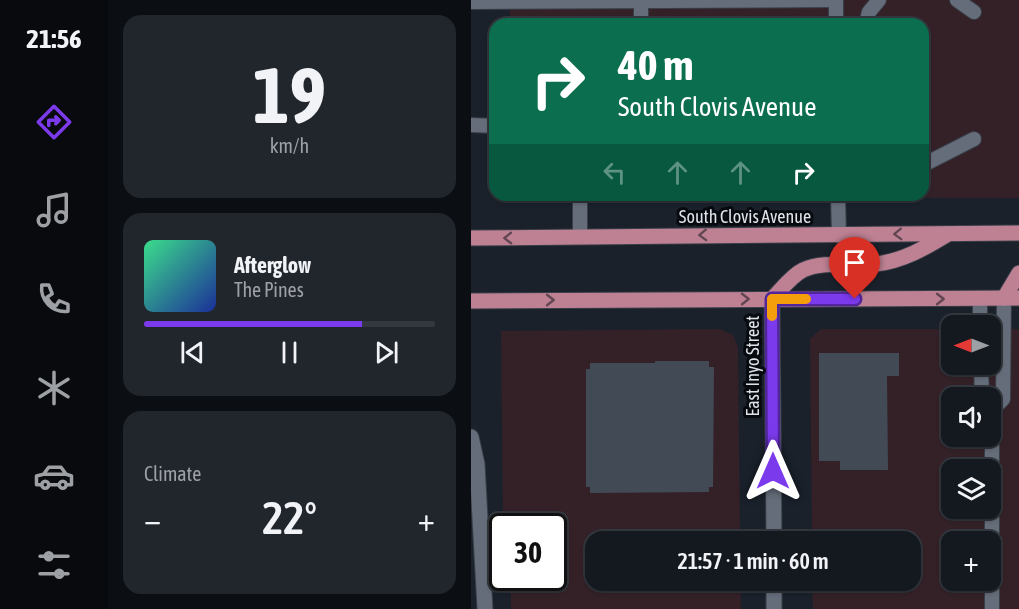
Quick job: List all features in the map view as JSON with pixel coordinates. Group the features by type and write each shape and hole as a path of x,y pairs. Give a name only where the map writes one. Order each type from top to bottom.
{"main road":[{"path":"772,299 801,271 818,265 876,264 902,259 951,232"},
{"name":"South Clovis Avenue","path":"471,238 1019,233"},
{"path":"471,301 1012,298 1019,273"}],"street":[{"name":"East Inyo Street","path":"772,299 774,531"},
{"path":"471,437 477,464 485,609"},
{"path":"774,591 774,609"}],"lane":[{"path":"471,3 836,0 836,18"},
{"path":"867,18 879,0"},
{"path":"957,0 974,12"},
{"path":"641,2 641,18"},
{"path":"471,125 489,126"},
{"path":"929,162 974,139"},
{"path":"580,201 580,237"},
{"path":"838,201 839,236"},
{"path":"1001,401 1003,399 1012,298"},
{"path":"980,299 980,315"},
{"path":"1004,368 1019,368"},
{"path":"991,447 992,609"}],"shaded area":[{"path":"510,0 1019,0 1019,198 929,198 929,18 510,18"},
{"path":"720,329 733,335 738,347 740,531 585,531 585,591 740,591 741,609 511,609 511,591 567,591 567,513 503,513 501,331"},
{"path":"821,329 941,329 941,375 1001,375 1001,329 1019,329 1019,609 813,609 812,591 921,591 921,531 812,531 810,339"}],"building":[{"path":"819,353 899,353 899,376 887,376 888,470 840,470 840,461 819,461"},
{"path":"655,361 709,361 709,367 714,367 713,487 709,487 709,492 590,493 590,487 586,487 586,369 590,369 590,363 655,363"}],"slow traffic":[{"path":"772,316 772,299 806,299"}],"route":[{"path":"773,471 772,299 855,299"}]}
